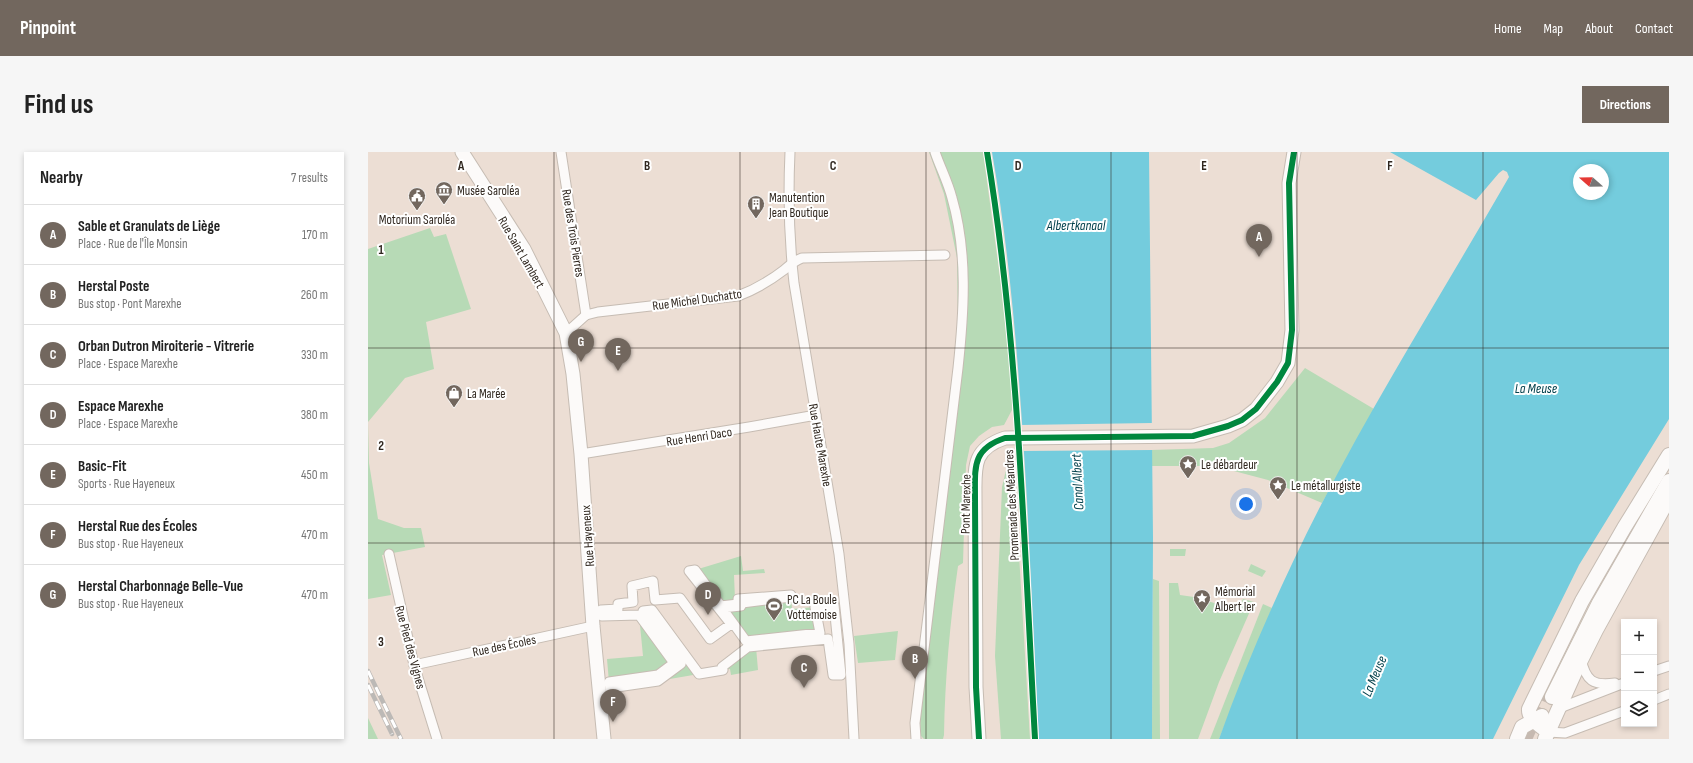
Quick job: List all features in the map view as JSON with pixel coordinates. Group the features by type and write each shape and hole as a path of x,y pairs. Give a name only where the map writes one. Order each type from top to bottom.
{"main road":[{"path":"1546,735 1530,715 1529,709 1564,635 1620,534 1669,455"},
{"path":"1546,735 1551,700 1592,599 1669,467"},
{"path":"1551,700 1598,603 1669,481"},
{"path":"1516,739 1522,727 1535,720 1581,659 1669,498"},
{"path":"1650,534 1669,508"}],"street":[{"name":"Rue Saint Lambert","path":"462,152 524,249 566,333"},
{"name":"Rue des Trois Pierres","path":"561,152 586,315"},
{"name":"Rue Haute Marexhe","path":"790,152 789,181 792,262 839,554 849,644 854,739"},
{"path":"916,739 915,723 958,368 964,295 963,261 959,230 952,198 935,152"},
{"name":"Pont Marexhe","path":"979,739 976,687 975,472 979,456 983,448 994,442 1009,438 1193,436 1228,426 1242,420 1256,409 1277,382 1288,363 1292,330 1289,183 1294,152"},
{"name":"Rue Michel Duchatto","path":"586,315 738,296 749,292 781,272 792,262 802,258 945,255"},
{"path":"566,333 586,315"},
{"name":"Rue Hayeneux","path":"566,333 573,374 581,454 593,626 604,739"},
{"name":"Rue Henri Daco","path":"581,454 816,415"},
{"name":"Rue Pied des Vignes","path":"389,554 414,665 437,739"},
{"path":"695,570 721,606 738,604 738,600 790,595 791,597 742,603 741,606 722,608 746,641 820,633 815,607 834,605 841,675 833,675 828,639 748,647 722,667 723,670 699,674 652,610 643,611 678,659 680,664 658,681 610,688 609,682 658,675 674,663 639,615 602,616 601,610 618,609 618,604 634,602 632,586 653,581 655,600 680,598 710,639 731,624 689,572 695,570"},
{"name":"Rue des Écoles","path":"414,665 593,626"},
{"path":"1581,659 1586,673 1595,684 1599,685 1621,682"},
{"path":"1657,670 1669,666"},
{"path":"1551,700 1621,683"},
{"path":"1657,699 1669,694"},
{"path":"1546,735 1565,733 1621,713"}],"green space":[{"path":"929,152 983,152 1000,277 1012,386 1012,410 1004,425 992,427 979,436 970,446 966,465 963,563 958,566 948,650 943,739 924,739 921,736 917,669 958,332 957,258 944,194"},
{"path":"430,228 434,237 446,234 471,309 426,322 434,369 405,378 368,422 368,249"},
{"path":"1305,368 1374,409 1322,503 1268,480 1215,466 1151,466 1151,450 1213,448 1229,443 1265,418"},
{"path":"368,422 369,463 378,519 404,528 421,528 425,547 382,555 391,595 368,599"},
{"path":"1006,470 1014,470 1030,739 1001,739 995,656 1002,487"},
{"path":"1170,549 1186,549 1185,556 1170,556"},
{"path":"741,556 743,571 764,569 765,573 734,575 735,600 721,606 695,570"},
{"path":"1251,564 1266,571 1262,577 1248,571"},
{"path":"1153,579 1159,581 1160,739 1152,739"},
{"path":"1169,583 1178,583 1180,595 1194,597 1238,610 1243,599 1254,602 1219,682 1198,739 1169,739"},
{"name":"PC La Boule Vottemoise","path":"791,597 792,609 815,607 820,633 746,641 722,608"},
{"path":"1263,604 1272,608 1219,739 1210,739"},
{"path":"639,615 674,663 658,675 609,682 607,659 643,656"},
{"path":"898,631 895,660 858,663 854,636"},
{"path":"756,647 758,670 731,675 730,669 723,670"},
{"path":"690,661 699,674 658,681"},
{"path":"368,718 378,739 368,739"}],"water":[{"name":"Albertkanaal","path":"992,152 1149,152 1153,537 1152,739 1039,739 1027,501 1018,369 1005,239"},
{"name":"La Meuse","path":"1390,152 1669,152 1669,419 1579,565 1493,739 1219,739 1267,619 1322,503 1390,379 1509,177 1507,172 1503,170 1476,200"}],"pier":[{"path":"1152,423 1153,450 1022,451 1020,425"}],"tunnel":[{"path":"1525,739 1545,694"}],"railway":[{"path":"368,671 401,739"},
{"path":"368,685 392,734"}],"cycle path":[{"name":"Promenade des Méandres","path":"987,152 998,225 1013,371 1019,445 1035,739"},
{"path":"979,739 976,687 975,477 978,460 981,454 994,442 1005,438 1193,436 1228,426 1242,420 1256,409 1277,382 1288,363 1292,330 1289,183 1294,152"}],"place":[{"name":"Musée Saroléa","path":"444,205"},
{"name":"Motorium Saroléa","path":"417,211"},
{"name":"Manutention Jean Boutique","path":"756,219"},
{"name":"Sable et Granulats de Liège","path":"1259,257"},
{"name":"Herstal Charbonnage Belle-Vue","path":"581,362"},
{"name":"Basic-Fit","path":"618,371"},
{"name":"La Marée","path":"454,408"},
{"name":"Le débardeur","path":"1188,479"},
{"name":"Le métallurgiste","path":"1278,500"},
{"name":"Mémorial Albert Ier","path":"1202,613"},
{"name":"Espace Marexhe","path":"708,615"},
{"name":"PC La Boule Vottemoise","path":"774,621"},
{"name":"Herstal Poste","path":"915,679"},
{"name":"Orban Dutron Miroiterie - Vitrerie","path":"804,688"},
{"name":"Herstal Rue des Écoles","path":"613,722"}],"water label":[{"name":"Canal Albert","path":"1077,482"}]}
